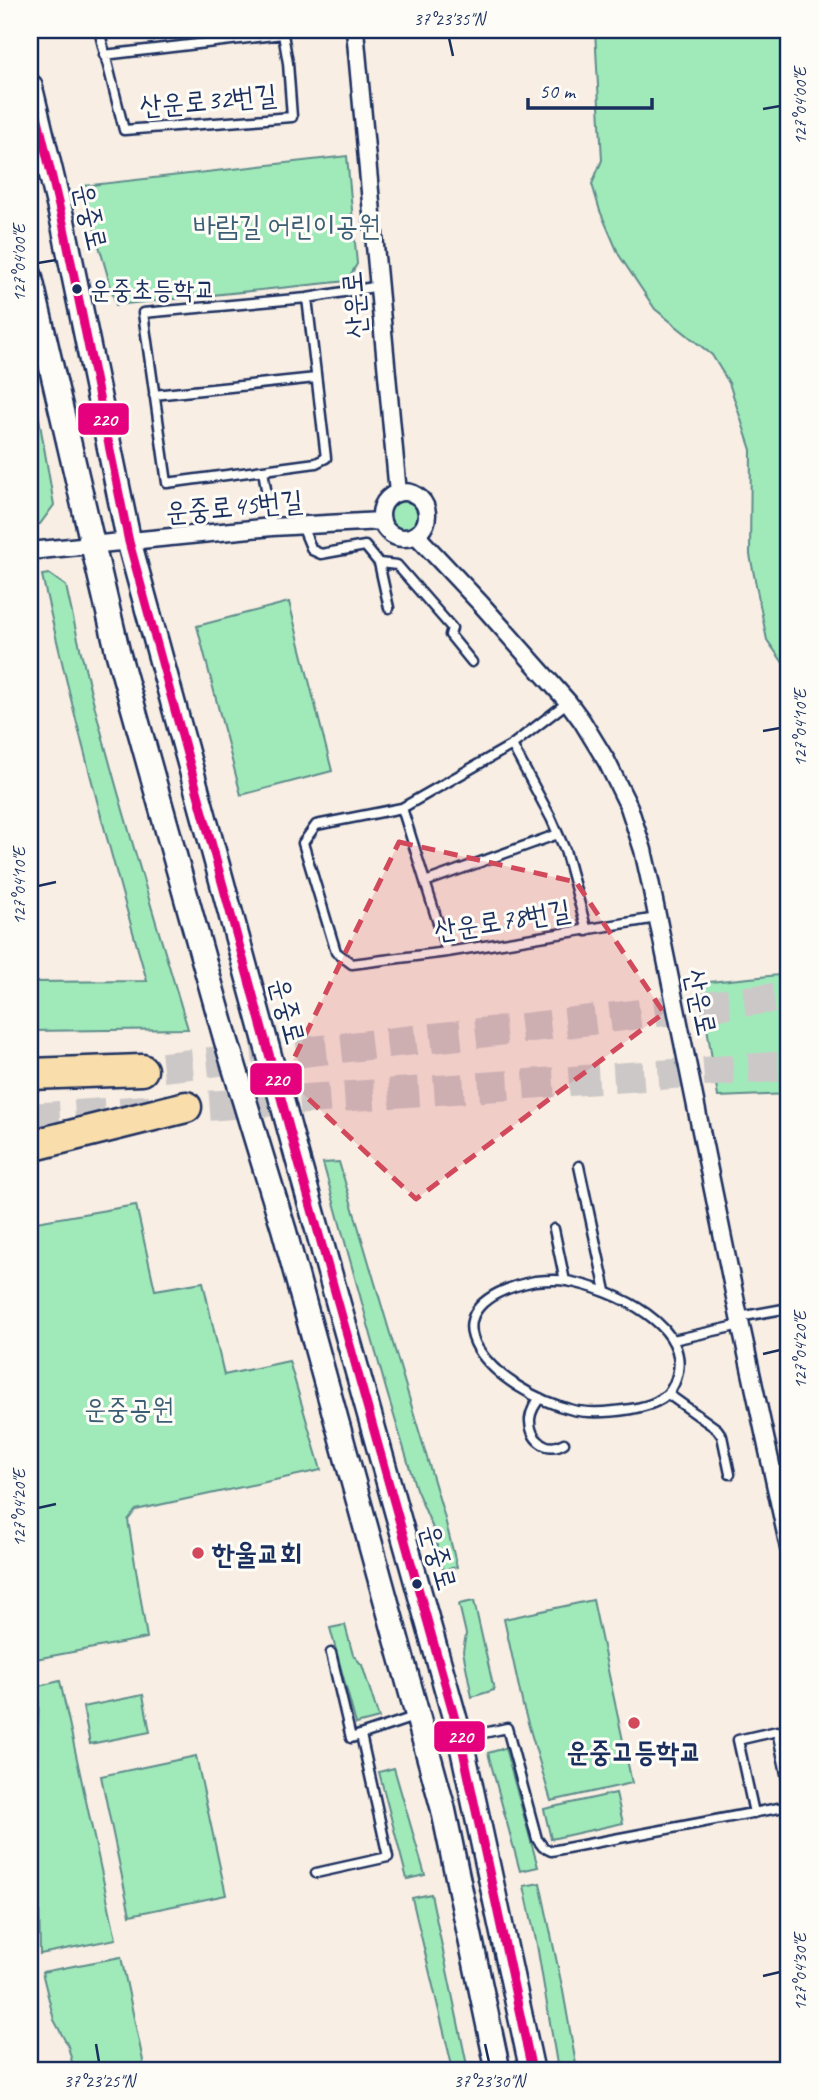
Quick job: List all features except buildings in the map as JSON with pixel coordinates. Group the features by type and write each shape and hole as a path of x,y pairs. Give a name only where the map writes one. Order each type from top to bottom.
{"highway":[{"path":"30,1074 142,1070"},
{"path":"30,1146 186,1107"}],"main road":[{"name":"운중로","path":"30,86 63,223 129,542 460,1737 532,2070"},
{"path":"30,276 118,653 222,1027 292,1256 443,1808 498,2070"}],"street":[{"name":"산운로","path":"355,30 398,493"},
{"path":"398,493 412,493 423,503 427,517 422,530 410,538 395,537 384,528 381,521 380,514 386,500 398,493"},
{"name":"운중로45번길","path":"30,551 272,527 381,521"},
{"name":"산운로","path":"416,535 568,702 595,741 629,807 643,850 789,1548"}],"lane":[{"name":"산운로32번길","path":"99,30 104,55 124,130 292,117 283,32 104,55"},
{"path":"307,298 326,458 316,463 167,482 142,313 307,298 380,286"},
{"path":"154,395 316,378"},
{"path":"263,470 272,527"},
{"path":"302,526 312,550 321,554 365,546 379,563 389,608"},
{"path":"379,563 397,565 452,628 450,635 472,662"},
{"path":"447,953 402,808 512,745 568,702"},
{"path":"512,745 565,850 587,930"},
{"name":"산운로78번길","path":"402,808 316,825 303,843 336,952 352,964 447,953 657,918"},
{"path":"425,882 558,834"},
{"path":"579,1166 606,1291"},
{"path":"554,1228 565,1281"},
{"path":"535,1281 565,1281 606,1291 648,1315 673,1339 679,1360 674,1384 668,1394 657,1402 605,1412 574,1410 540,1398 512,1382 484,1359 476,1345 472,1332 473,1318 478,1308 487,1299 509,1286 535,1281"},
{"path":"673,1339 789,1308"},
{"path":"668,1394 717,1429 722,1436 730,1474"},
{"path":"540,1398 532,1410 532,1434 548,1447 558,1447 564,1443"},
{"path":"331,1653 351,1738 417,1716"},
{"path":"425,1745 507,1728 537,1839 543,1847 551,1851 789,1806"},
{"path":"754,1813 738,1740 777,1731 789,1788"},
{"path":"316,1873 388,1857 361,1735"}],"highlighted area":[{"path":"399,842 576,882 664,1013 416,1199 285,1077"}],"green space":[{"path":"595,30 789,30 789,671 767,640 750,555 751,450 729,383 712,355 655,309 619,255 600,211 592,184 602,160"},
{"name":"바람길 어린이공원","path":"347,156 357,264 347,281 116,305 82,186"},
{"path":"30,366 54,505 40,524 30,525"},
{"path":"404,501 414,505 418,515 414,525 404,529 394,525 390,515 394,505"},
{"path":"49,574 66,586 107,753 188,1029 30,1031 30,982 147,981 66,677 42,575"},
{"path":"289,602 332,771 241,795 197,626"},
{"path":"789,974 789,1094 718,1097 700,983"},
{"path":"339,1162 457,1567 443,1570 432,1526 416,1489 386,1389 323,1163"},
{"name":"운중공원","path":"136,1205 155,1290 203,1282 224,1375 289,1361 321,1470 136,1510 128,1520 147,1638 30,1660 30,1223"},
{"path":"593,1600 632,1783 551,1801 523,1706 504,1619"},
{"path":"474,1601 494,1690 472,1697 463,1651 466,1634 459,1604"},
{"path":"345,1625 353,1655 362,1665 379,1718 356,1724 330,1628"},
{"path":"60,1681 116,1939 40,1954 37,1775 39,1686"},
{"path":"143,1695 150,1732 90,1744 83,1707"},
{"path":"505,1748 538,1867 520,1871 488,1753"},
{"path":"196,1756 226,1895 130,1915 101,1776"},
{"path":"394,1768 425,1875 407,1879 379,1772"},
{"path":"616,1793 623,1823 551,1839 544,1809"},
{"path":"540,1883 577,2070 558,2070 524,1886"},
{"path":"431,1894 468,2070 453,2070 412,1898"},
{"path":"121,1957 145,2070 74,2070 68,2046 54,2020 42,1972"}],"tunnel":[{"path":"118,1072 789,996"},
{"path":"30,1118 789,1066"}],"transit line":[{"name":"220","path":"30,86 63,223 129,542 460,1737 532,2070"}],"place":[{"name":"운중초등학교","path":"77,289"},
{"name":"한울교회","path":"198,1553"},
{"name":"운중고등학교","path":"634,1723"}]}
